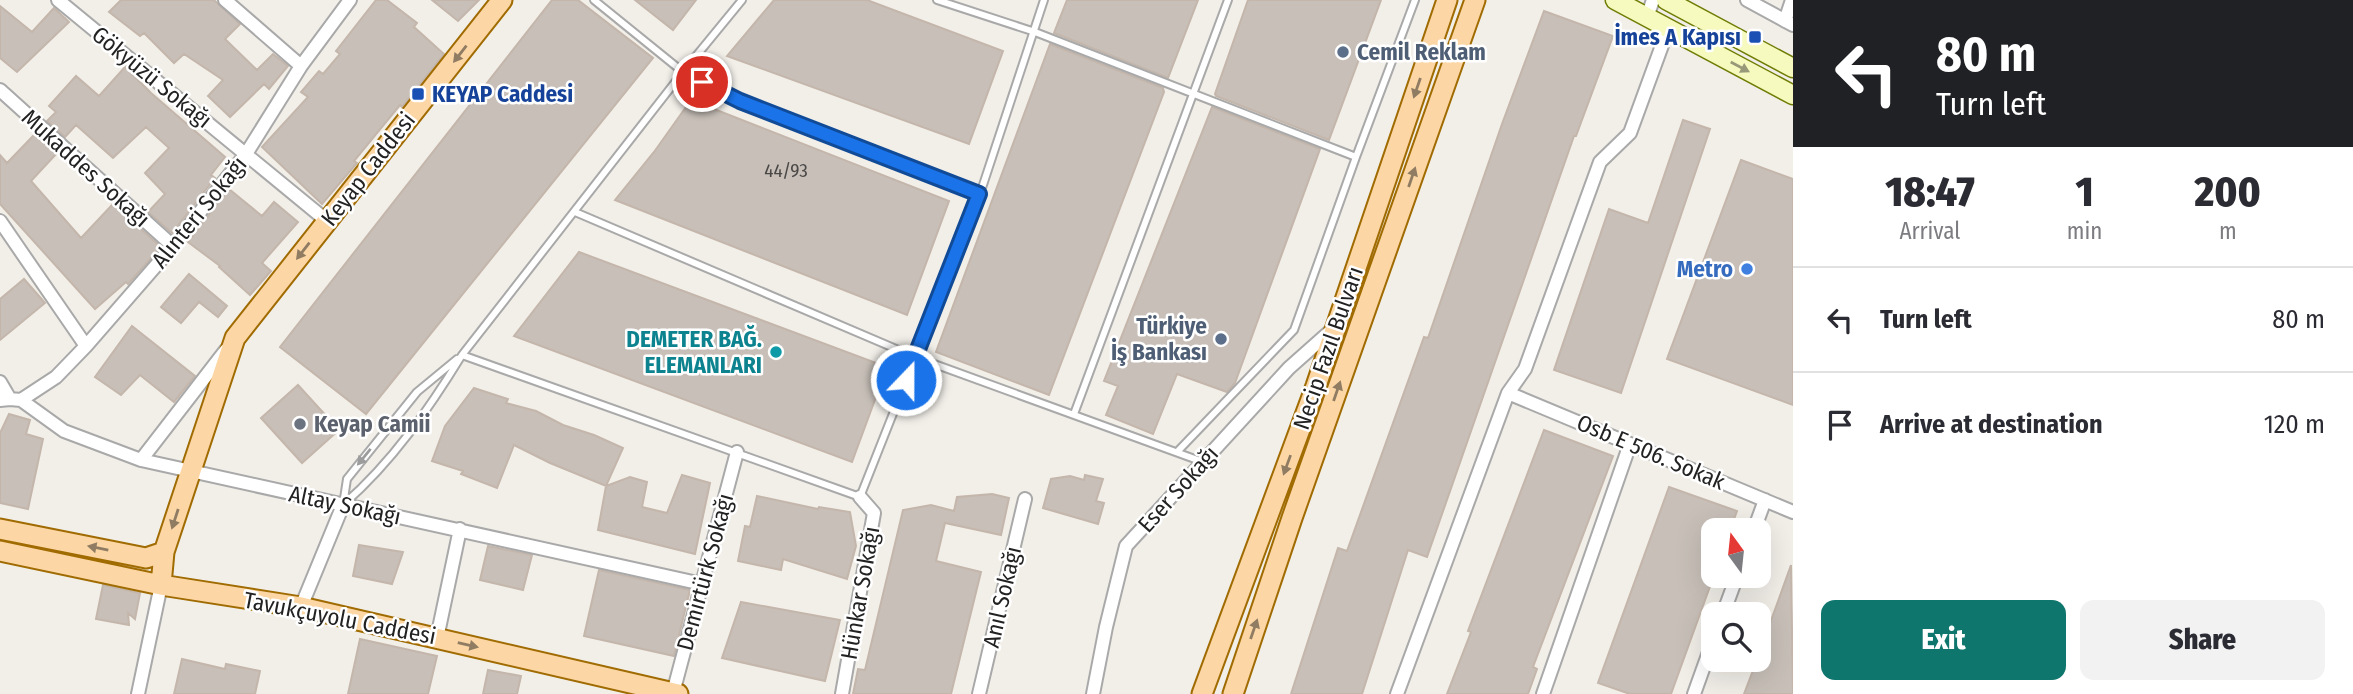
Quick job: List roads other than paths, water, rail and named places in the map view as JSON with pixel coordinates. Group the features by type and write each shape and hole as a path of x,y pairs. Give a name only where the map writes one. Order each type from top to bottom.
{"main road":[{"name":"Keyap Caddesi","path":"161,585 164,552 235,338 502,0"},
{"name":"Necip Fazıl Bulvarı","path":"1202,694 1336,325 1447,0"},
{"name":"Necip Fazıl Bulvarı","path":"1233,694 1292,518 1475,0"},
{"path":"0,529 146,558 164,552"},
{"name":"Tavukçuyolu Caddesi","path":"0,551 161,585 301,607 675,694"}],"street":[{"name":"Gökyüzü Sokağı","path":"58,0 327,221"},
{"path":"225,0 301,66"},
{"name":"Alınteri Sokağı","path":"10,400 56,377 173,246 246,154 301,66 350,0"},
{"path":"1615,0 1650,8 1668,29 1793,95"},
{"path":"1666,0 1793,68"},
{"path":"1747,0 1789,23 1792,0"},
{"path":"1397,694 1508,393 1525,369 1600,162 1630,133 1668,29"},
{"name":"Mukaddes Sokağı","path":"0,90 173,246"},
{"path":"0,221 86,346"},
{"name":"Eser Sokağı","path":"1093,694 1126,546 1289,368 1336,325"},
{"name":"Keyap Caddesi","path":"141,460 235,338"},
{"path":"0,382 10,400"},
{"name":"Osb E 506. Sokak","path":"1508,393 1793,512"},
{"name":"Altay Sokağı","path":"10,400 64,431 141,460 702,584"},
{"path":"1543,694 1630,444"},
{"name":"Demirtürk Sokağı","path":"675,694 737,452"},
{"name":"Hünkar Sokağı","path":"842,694 874,513 860,497"},
{"name":"Anıl Sokağı","path":"979,694 1025,499"},
{"path":"1758,518 1765,500"},
{"path":"301,607 343,505"},
{"path":"437,638 460,529"},
{"path":"138,694 161,585"},
{"path":"1694,694 1702,672"}],"lane":[{"path":"594,0 683,72 740,101 979,194"},
{"path":"343,505 370,481 434,401 462,355 683,72 743,0"},
{"path":"937,0 1035,32 1356,157"},
{"path":"462,355 860,497 979,194 1044,0"},
{"path":"1074,414 1228,0"},
{"path":"1178,451 1294,330 1415,0"},
{"path":"575,212 915,357 1203,462"},
{"path":"343,505 347,479 417,392 462,355"}],"place":[{"name":"İmes A Kapısı","path":"1755,37"},
{"name":"Cemil Reklam","path":"1343,52"},
{"name":"KEYAP Caddesi","path":"418,94"},
{"name":"Metro","path":"1747,269"},
{"name":"Türkiye İş Bankası","path":"1221,339"},
{"name":"DEMETER BAĞ. ELEMANLARI","path":"776,352"},
{"name":"Keyap Camii","path":"300,424"}]}
